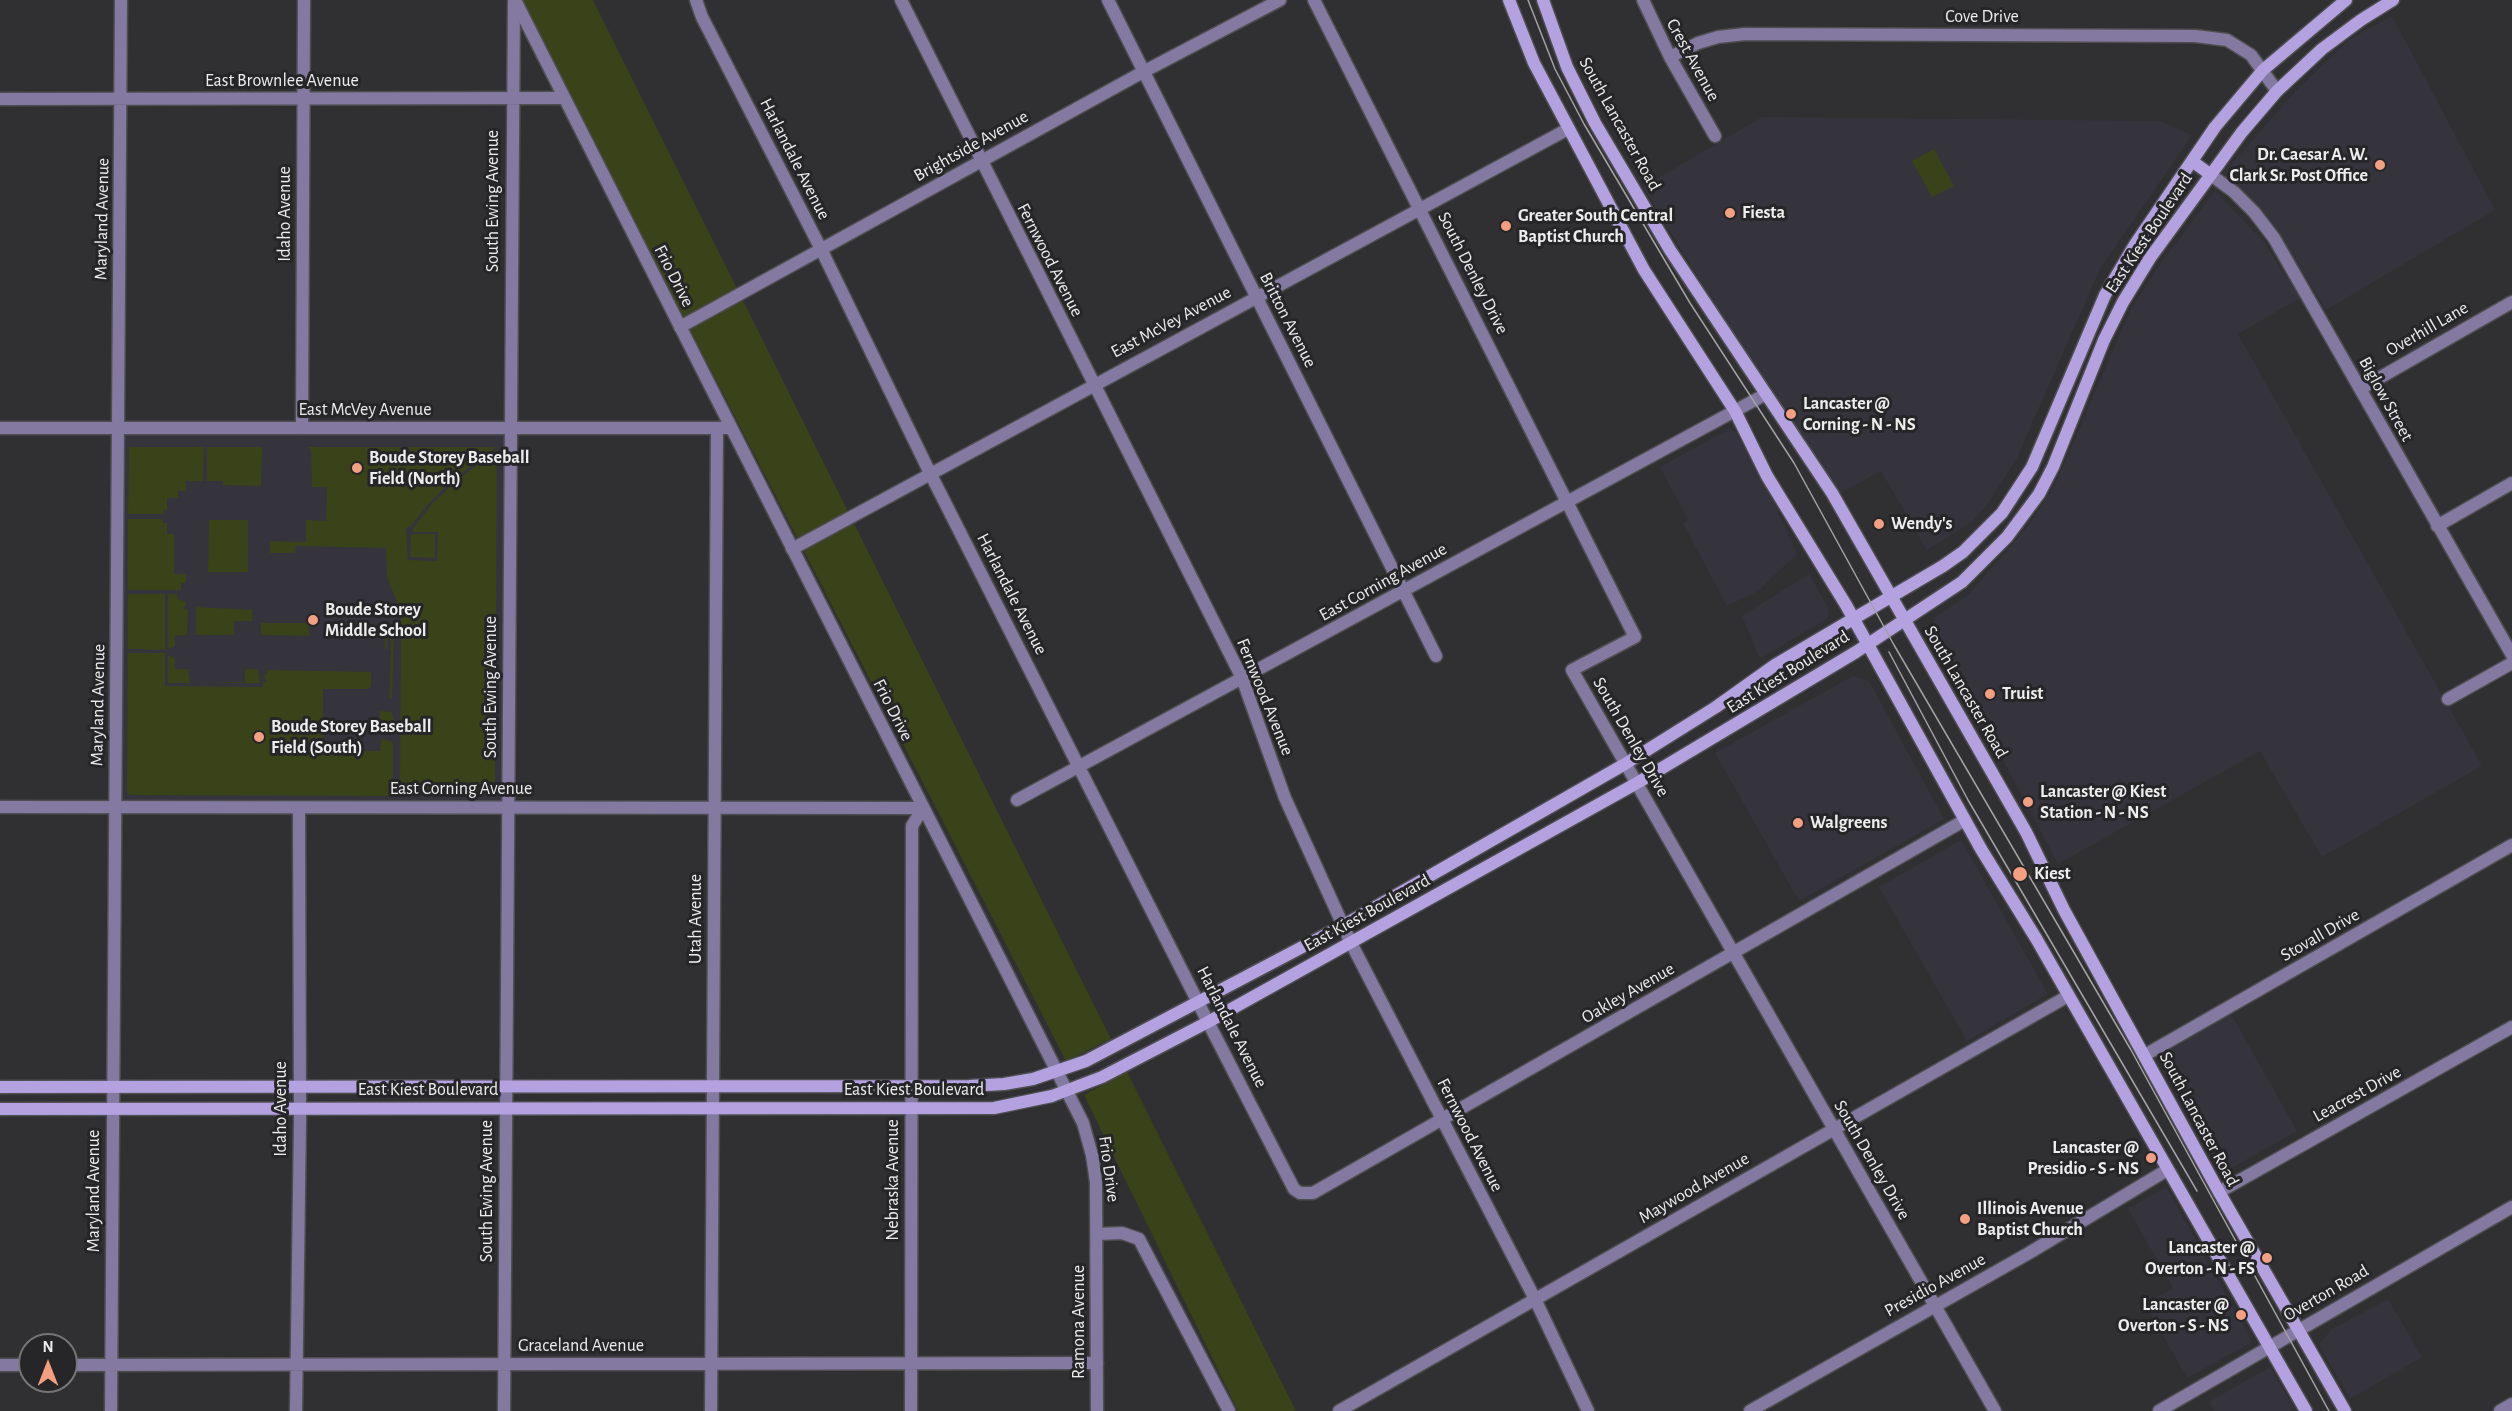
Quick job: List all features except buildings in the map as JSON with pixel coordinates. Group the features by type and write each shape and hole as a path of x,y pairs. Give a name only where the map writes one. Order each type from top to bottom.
{"main road":[{"path":"1509,0 1534,63 1644,270 1735,411 1767,476 1854,618 1965,820 2306,1411"},
{"name":"South Lancaster Road","path":"1543,0 1567,67 1595,123 1670,250 1832,493 2026,831 2064,910 2219,1192 2346,1411"},
{"name":"East Kiest Boulevard","path":"0,1087 1004,1084 1057,1072 1086,1061 1344,926 1625,764 1716,707 1760,675 1963,552 2002,513 2032,467 2105,295 2134,246 2192,161 2222,118 2263,70 2346,0"},
{"name":"East Kiest Boulevard","path":"0,1109 1004,1107 1067,1092 1102,1077 1208,1023 1637,783 1905,621 1975,571 2007,537 2039,494 2053,467 2104,340 2150,258 2242,132 2277,91 2322,49 2393,0"},
{"path":"2192,161 2211,175"}],"street":[{"name":"Maryland Avenue","path":"111,1411 121,0"},
{"name":"Idaho Avenue","path":"302,428 304,0"},
{"name":"Frio Drive","path":"514,0 680,327 724,428 792,549 1083,1123 1092,1155 1096,1182 1097,1234"},
{"name":"South Ewing Avenue","path":"504,1411 511,99 514,0"},
{"name":"Harlandale Avenue","path":"696,0 702,17 821,249 930,473 1208,1023 1294,1189 1307,1194"},
{"name":"Fernwood Avenue","path":"901,0 1242,678 1285,798 1351,943 1535,1299 1588,1411"},
{"name":"Britton Avenue","path":"1108,0 1436,656"},
{"name":"Brightside Avenue","path":"680,327 1143,72 1280,0"},
{"name":"South Denley Drive","path":"1314,0 1635,637 1572,670 1995,1411"},
{"name":"Crest Avenue","path":"1643,0 1670,57 1715,136"},
{"name":"Cove Drive","path":"1670,57 1698,43 1718,37 1745,34 2195,36 2227,40 2251,55 2277,91"},
{"name":"East Brownlee Avenue","path":"0,99 564,98"},
{"name":"East McVey Avenue","path":"792,549 1568,129"},
{"name":"Biglow Street","path":"2211,175 2247,205 2274,238 2512,655"},
{"name":"Overhill Lane","path":"2360,389 2512,302"},
{"name":"East Corning Avenue","path":"1017,800 1405,592 1766,394"},
{"name":"East McVey Avenue","path":"0,428 724,428"},
{"name":"Utah Avenue","path":"711,1411 715,807 724,428"},
{"path":"2437,526 2512,483"},
{"path":"2448,699 2512,663"},
{"name":"East Corning Avenue","path":"0,807 923,808"},
{"name":"Idaho Avenue","path":"296,1411 300,1108 299,808"},
{"name":"Nebraska Avenue","path":"911,1411 912,826 923,808"},
{"name":"Oakley Avenue","path":"1307,1194 1313,1193 1442,1120 1965,820"},
{"name":"Stovall Drive","path":"2145,1055 2512,845"},
{"name":"Maywood Avenue","path":"1339,1411 2068,996"},
{"name":"Leacrest Drive","path":"2219,1192 2512,1027"},
{"name":"Presidio Avenue","path":"1750,1411 2049,1242 2167,1170"},
{"name":"Overton Road","path":"2159,1411 2512,1207"},
{"path":"1097,1234 1122,1233 1139,1239 1229,1411"},
{"name":"Ramona Avenue","path":"1097,1234 1097,1411"},
{"name":"Graceland Avenue","path":"78,1365 1097,1363"},
{"path":"0,1365 18,1365"},
{"path":"2500,1411 2512,1404"}],"shaded area":[{"path":"2392,16 2495,210 2326,310 2272,222 2226,175 2227,169 2296,91 2350,39"},
{"path":"1762,117 2160,121 2192,135 2100,269 2016,460 1986,506 1972,522 1927,550 1881,471 1837,495 1726,323 1643,187"},
{"path":"2215,191 2263,241 2300,298 2238,334 2482,766 2322,857 2260,751 2058,864 1993,741 1930,633 1934,618 1968,595 2029,525 2055,485 2130,311 2159,266"},
{"name":"Boude Storey Middle School","path":"509,427 508,807 115,807 118,428"},
{"path":"1727,430 1735,431 1763,479 1797,554 1758,591 1727,606 1683,523 1688,520 1660,467"},
{"path":"1809,574 1828,607 1828,618 1760,659 1742,616"},
{"path":"1853,676 1869,681 1944,819 1799,901 1715,753"},
{"path":"1961,840 2048,994 1967,1041 1879,887"},
{"path":"2231,1014 2297,1131 2230,1169 2186,1092 2168,1050"},
{"path":"2166,1187 2252,1342 2187,1378 2145,1304 2173,1288 2128,1209"},
{"path":"2388,1299 2422,1357 2350,1399 2319,1344 2332,1329"},
{"path":"2270,1367 2294,1408 2289,1411 2214,1411 2209,1402"}],"green space":[{"path":"521,0 593,0 1111,1039 1066,1061"},
{"path":"1934,149 1954,186 1932,197 1912,161"},
{"path":"129,447 204,447 203,481 186,481 186,491 178,491 178,498 167,498 167,510 164,510 164,514 128,514"},
{"path":"207,447 262,447 261,486 223,485 223,481 207,481"},
{"path":"307,447 496,447 450,482 410,527 406,528 408,560 437,561 438,532 413,532 413,529 432,504 453,484 497,449 495,792 492,795 400,795 401,613 387,576 386,548 296,546 295,553 270,553 270,541 306,542 306,520 326,521 327,487 312,487 311,450"},
{"path":"128,519 163,519 163,523 167,523 167,534 174,534 174,574 186,574 186,583 181,583 181,590 128,590"},
{"path":"209,520 248,520 248,572 208,572"},
{"path":"411,534 435,534 435,558 410,557"},
{"path":"128,594 165,594 165,650 128,649"},
{"path":"168,594 177,594 177,599 187,602 184,608 188,610 187,635 175,636 175,646 168,649"},
{"path":"196,607 252,610 252,621 234,621 234,635 196,635"},
{"path":"261,623 309,623 309,636 261,635"},
{"path":"350,628 387,629 388,648 391,648 391,629 394,631 392,698 389,699 391,649 385,648 385,636 338,635"},
{"path":"128,653 165,653 165,686 263,687 263,682 266,682 264,674 267,674 267,670 371,672 371,686 368,689 323,689 323,751 380,751 381,739 391,741 393,744 393,796 130,795 127,793"},
{"path":"168,655 175,659 175,669 188,669 190,683 168,683"},
{"path":"245,669 258,669 260,683 194,683 245,682"},
{"path":"380,711 392,712 394,724 390,729 380,729"},
{"path":"1127,1072 1296,1411 1238,1411 1084,1095"}],"tram line":[{"path":"1528,0 1555,69 1584,124 1690,303 1794,463 1894,645 2131,1050 2329,1411"},
{"path":"1889,652 1968,800 2197,1191"}],"place":[{"name":"Dr. Caesar A. W. Clark Sr. Post Office","path":"2380,165"},
{"name":"Fiesta","path":"1730,213"},
{"name":"Greater South Central Baptist Church","path":"1506,226"},
{"name":"Lancaster @ Corning - N - NS","path":"1791,414"},
{"name":"Boude Storey Baseball Field (North)","path":"357,468"},
{"name":"Wendy's","path":"1879,524"},
{"name":"Boude Storey Middle School","path":"313,620"},
{"name":"Truist","path":"1990,694"},
{"name":"Boude Storey Baseball Field (South)","path":"259,737"},
{"name":"Lancaster @ Kiest Station - N - NS","path":"2028,802"},
{"name":"Walgreens","path":"1798,823"},
{"name":"Kiest","path":"2020,874"},
{"name":"Lancaster @ Presidio - S - NS","path":"2151,1158"},
{"name":"Illinois Avenue Baptist Church","path":"1965,1219"},
{"name":"Lancaster @ Overton - N - FS","path":"2267,1258"},
{"name":"Lancaster @ Overton - S - NS","path":"2241,1315"}]}
